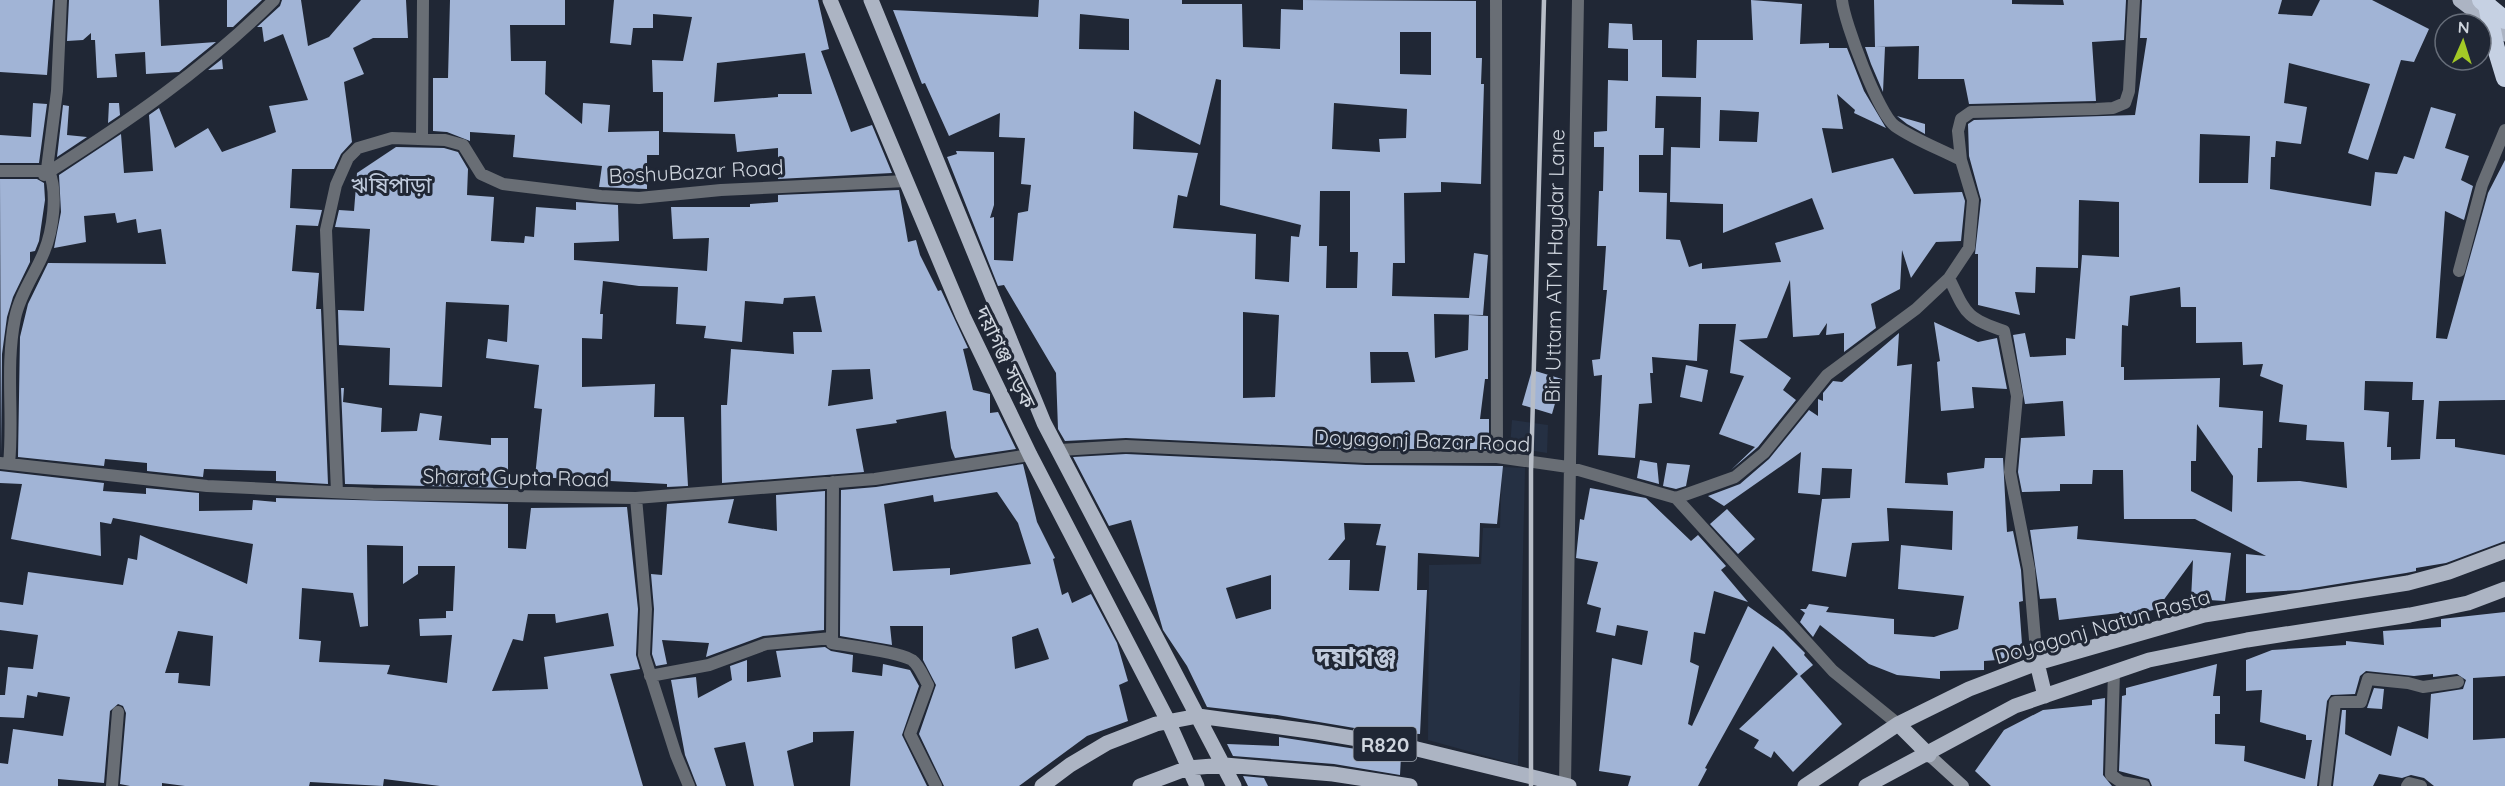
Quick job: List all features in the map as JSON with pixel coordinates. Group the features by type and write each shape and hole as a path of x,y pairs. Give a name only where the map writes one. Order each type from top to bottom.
{"highway":[{"path":"2480,0 2505,20"},
{"path":"2486,0 2495,45 2505,78"}],"main road":[{"name":"দয়াগঞ্জ সড়ক","path":"830,0 963,316 1030,455 1168,721 1197,786"},
{"name":"দয়াগঞ্জ সড়ক","path":"871,0 997,313 1044,423 1234,786"},
{"path":"2461,0 2505,34"},
{"name":"Doyagonj Natun Rasta","path":"1805,786 1899,724 1969,689 2037,663 2204,615 2408,583 2450,572 2505,551"},
{"path":"1866,786 1929,755 2015,706 2149,660 2247,640 2410,615 2468,603 2505,589"},
{"path":"2037,663 2045,696"},
{"name":"R820","path":"1042,786 1107,742 1168,721 1198,716 1317,732 1417,749 1567,785"},
{"path":"1899,724 1963,786"},
{"name":"R820","path":"1140,786 1188,768 1225,765 1333,774 1410,786"}],"street":[{"path":"44,173 57,90 61,0"},
{"path":"44,173 127,123 236,38 274,0"},
{"path":"422,138 423,0"},
{"path":"1496,0 1497,457"},
{"name":"Bir Uttam ATM Haydar Lane","path":"1567,785 1568,466 1573,363 1578,0"},
{"path":"1842,0 1843,16 1857,54 1893,125 1961,160"},
{"path":"1899,724 1833,671 1676,498 1736,477 1764,453 1827,375 1916,309 1949,278 1969,248 1973,200 1961,160 1958,131 1961,119 1971,112 2096,109 2113,108 2125,103 2129,91 2134,0"},
{"path":"2459,272 2482,185 2505,130"},
{"name":"BoshuBazar Road","path":"337,492 326,230 336,184 348,158 358,148 392,138 444,140 463,145 481,174 503,184 601,196 639,198 721,190 906,182"},
{"path":"0,171 51,174 53,209 45,251 26,286 15,316 9,360 12,430 5,464"},
{"path":"1949,278 1966,314 1980,323 2004,331 2017,396 2010,472 2029,569 2037,663"},
{"name":"Doyagonj Bazar Road","path":"1060,450 1126,446 1306,455 1497,457 1568,466 1676,498"},
{"name":"Sharat Gupta Road","path":"5,464 207,486 337,492 636,498 875,479 1030,455"},
{"path":"833,482 832,643 902,657 912,660 918,667 928,685 910,734 936,786"},
{"path":"636,498 646,609 644,655 676,755 689,786"},
{"path":"650,676 709,665 766,644 832,638"},
{"path":"2114,671 2111,775 2120,784 2144,786"},
{"path":"2325,786 2335,702 2361,702 2368,679 2408,683 2422,687 2458,682"},
{"path":"112,786 118,712"},
{"path":"2407,786 2409,783 2421,786"}],"shaded area":[{"path":"1512,420 1548,425 1547,453 1510,447"},
{"path":"1502,467 1525,468 1518,765 1428,740 1429,565 1481,564 1483,528 1500,528"}],"building":[{"path":"0,0 53,0 47,75 0,72"},
{"path":"69,0 159,0 161,46 216,42 179,72 146,74 145,52 115,54 117,77 97,78 95,40 91,40 91,33 83,40 67,41"},
{"path":"227,0 262,0 233,27 227,27"},
{"path":"282,0 301,0 308,46 329,37 361,0 406,0 408,38 373,38 353,48 364,74 344,82 352,142 341,154 334,169 292,169 290,208 322,210 318,226 296,225 292,271 319,273 316,309 321,309 328,484 276,481 276,471 204,469 203,477 147,471 147,463 105,459 104,466 18,457 20,337 28,304 48,263 166,264 161,229 138,233 136,219 117,223 115,213 84,216 86,242 54,248 61,212 59,175 121,134 124,173 153,171 149,115 159,108 175,148 208,128 222,152 276,132 269,106 308,100 283,34 264,42 262,27 257,27 280,6"},
{"path":"450,0 565,0 565,25 510,25 511,61 546,61 545,94 582,124 583,103 610,105 608,132 659,131 659,155 647,155 647,189 599,187 602,166 513,157 515,135 470,132 470,141 447,132 433,131 433,78 448,78"},
{"path":"614,0 818,0 829,49 821,51 851,132 872,125 892,173 778,179 778,148 737,152 735,134 663,132 663,92 653,92 652,60 683,61 692,17 653,14 653,28 633,28 631,45 610,43","holes":["805,53 812,94 778,94 778,97 714,102 717,63"]},
{"path":"1039,0 1182,0 1182,4 1242,4 1243,47 1280,49 1281,9 1303,10 1303,0 1476,1 1476,58 1482,58 1481,84 1484,84 1481,184 1441,182 1441,192 1404,193 1405,263 1393,263 1392,296 1469,298 1474,253 1488,255 1483,315 1434,314 1435,358 1468,350 1469,315 1488,316 1488,379 1485,379 1480,419 1489,419 1489,449 1366,449 1126,438 1065,441 1058,429 1056,373 1004,285 998,286 947,157 957,154 956,151 994,152 994,205 990,218 994,217 994,260 1013,261 1018,213 1028,211 1031,185 1021,184 1025,138 999,137 1000,113 949,136 925,83 922,84 893,10 1038,17","holes":["1080,14 1129,19 1129,50 1079,49","1400,32 1431,32 1431,75 1400,74","1216,79 1221,80 1220,205 1301,225 1299,237 1291,236 1289,282 1255,279 1256,234 1173,228 1178,195 1187,197 1198,153 1133,149 1134,111 1200,145","1334,103 1407,109 1406,138 1379,139 1380,152 1332,149","1320,191 1350,191 1350,252 1358,252 1357,288 1326,288 1327,246 1319,246","1243,312 1279,315 1275,397 1243,398","1370,352 1408,352 1415,382 1371,383"]},
{"path":"1751,0 1802,4 1800,44 1829,43 1829,48 1847,48 1864,91 1886,128 1854,113 1855,110 1837,94 1843,129 1822,128 1832,173 1893,158 1914,194 1962,192 1965,201 1961,241 1936,242 1911,278 1902,250 1900,289 1871,304 1876,328 1844,352 1844,333 1826,335 1827,323 1819,335 1793,337 1790,280 1767,338 1739,340 1791,378 1783,390 1796,400 1758,447 1731,470 1755,447 1719,434 1744,376 1730,373 1736,324 1699,324 1697,361 1652,357 1653,373 1650,373 1652,403 1639,404 1635,458 1598,455 1602,375 1594,376 1592,360 1600,359 1607,290 1603,290 1606,246 1597,246 1599,191 1603,191 1604,147 1594,147 1594,132 1607,131 1608,80 1628,81 1628,49 1608,48 1609,23 1632,24 1633,40 1662,40 1662,77 1696,78 1697,40 1753,40","holes":["1656,96 1701,97 1700,148 1671,147 1670,202 1723,204 1723,233 1812,198 1824,229 1775,243 1781,262 1702,269 1702,263 1689,267 1680,240 1666,239 1667,193 1639,192 1639,155 1663,155 1664,128 1655,128","1720,110 1759,112 1757,142 1719,141"]},
{"path":"1874,0 2012,0 2012,4 2064,5 2063,0 2126,0 2124,40 2092,42 2096,101 1969,104 1964,79 1918,79 1919,46 1875,47"},
{"path":"2142,0 2282,0 2278,14 2312,16 2320,0 2372,0 2429,29 2414,62 2401,60 2368,160 2348,153 2370,84 2289,63 2284,103 2307,107 2301,144 2276,141 2275,157 2271,157 2270,189 2371,206 2375,172 2397,174 2404,156 2414,159 2431,107 2456,114 2445,148 2469,156 2461,180 2473,186 2464,220 2445,211 2436,338 2447,339 2488,193 2505,160 2505,400 2439,401 2436,439 2455,439 2455,447 2505,455 2505,541 2446,563 2416,568 2416,571 2300,590 2246,593 2246,554 2266,556 2195,519 2124,519 2123,470 2093,470 2092,484 2060,484 2060,491 2022,492 2018,472 2021,438 2065,436 2063,401 2025,404 2013,335 2025,333 2030,357 2066,355 2066,338 2075,339 2082,255 2119,257 2119,202 2079,200 2078,268 2036,267 2035,293 2015,292 2020,315 1978,305 1978,254 1975,254 1981,200 1969,156 1968,124 1974,120 2135,115 2147,38 2140,38","holes":["2200,134 2250,136 2248,183 2199,183","2180,287 2181,307 2196,307 2196,343 2242,342 2243,365 2263,364 2260,376 2283,385 2279,422 2307,425 2306,440 2344,442 2347,488 2300,481 2257,482 2258,448 2262,448 2263,411 2219,407 2220,378 2124,380 2124,367 2121,367 2122,325 2128,326 2130,296","2365,381 2413,382 2412,400 2424,400 2420,459 2391,460 2391,447 2387,447 2389,412 2364,410","2197,424 2233,476 2232,512 2191,491 2191,461 2196,461"]},
{"path":"1865,47 1885,47 1883,92 1871,64"},
{"path":"222,59 223,69 208,70"},
{"path":"33,103 47,104 39,163 0,163 0,135 31,137"},
{"path":"109,103 119,103 120,115 108,123"},
{"path":"63,105 69,106 67,135 87,137 57,157"},
{"path":"1897,116 1925,124 1925,134 1907,124"},
{"path":"396,147 444,148 458,152 468,169 467,195 494,197 491,241 524,243 525,236 534,237 536,207 576,210 576,202 618,205 619,241 574,243 574,260 707,271 709,238 673,239 671,207 750,207 750,204 778,202 778,195 899,190 908,242 916,240 920,255 938,291 941,290 968,348 963,349 973,390 990,394 990,413 998,412 1016,449 955,458 951,448 946,411 896,420 897,423 856,429 864,472 722,483 721,405 727,405 731,349 794,354 793,332 822,332 815,296 784,298 783,304 745,301 742,342 704,338 706,326 676,324 678,287 639,286 603,281 600,314 603,314 602,339 582,338 582,387 655,384 654,417 684,417 688,486 667,487 667,484 535,477 542,409 534,408 539,365 486,358 488,339 507,342 509,305 446,302 442,387 389,385 390,348 339,345 338,310 364,311 370,229 335,227 339,210 354,211 357,173","holes":["870,369 873,399 828,406 832,370"]},
{"path":"0,179 37,179 44,183 45,200 39,241 35,251 30,252 30,262 13,297 7,317 2,354 1,455"},
{"path":"1934,322 1978,342 1997,338 2007,389 1972,387 1974,408 1941,411 1937,362 1940,361"},
{"path":"1899,333 1897,366 1912,364 1905,483 1948,485 1947,473 1984,468 1985,458 2003,458 2007,532 2013,531 2021,570 2023,601 2019,602 2023,658 1984,661 1984,670 1940,671 1940,679 1897,675 1869,664 1820,625 1813,637 1800,622 1805,613 1800,609 1806,609 1809,604 1829,607 1826,612 1894,619 1894,634 1934,637 1958,629 1964,596 1898,589 1901,545 1952,550 1953,511 1887,508 1889,541 1852,543 1846,577 1812,571 1822,499 1850,498 1852,469 1822,468 1820,495 1798,493 1801,452 1724,506 1708,496 1740,484 1769,459 1809,410 1818,416 1818,399 1823,401 1823,393 1833,381 1842,382"},
{"path":"1686,365 1708,370 1702,402 1680,397"},
{"path":"1532,370 1562,379 1552,414 1522,405"},
{"path":"341,388 344,388 343,402 382,408 381,432 417,431 420,413 442,416 439,440 491,445 491,438 508,438 508,488 345,484"},
{"path":"1126,454 1366,465 1503,466 1497,524 1480,523 1479,557 1418,553 1417,590 1427,590 1420,734 1402,733 1402,736 1277,715 1207,707 1187,666 1163,630 1131,520 1109,526 1073,457","holes":["1344,523 1381,524 1376,545 1386,546 1379,591 1349,590 1350,560 1328,560 1345,539","1271,575 1271,609 1236,619 1226,588"]},
{"path":"1640,460 1657,463 1659,484 1637,478"},
{"path":"1667,463 1690,465 1686,486 1676,489 1663,486"},
{"path":"1023,464 1037,522 1055,558 1053,559 1062,595 1068,592 1072,603 1091,594 1117,643 1128,681 1119,685 1128,721 1087,736 1019,786 944,786 919,734 936,685 923,660 923,626 890,626 892,645 840,636 841,490 876,487","holes":["997,492 1018,523 1031,564 950,575 950,568 893,571 884,504 933,495 934,502","1038,628 1049,659 1015,669 1012,637"]},
{"path":"0,471 104,483 103,491 146,494 146,488 199,493 199,511 252,510 253,500 276,502 276,498 508,504 508,548 526,549 531,508 627,507 638,609 636,655 640,669 610,674 643,786 440,786 384,779 383,786 310,782 309,786 185,786 162,783 162,786 130,786 120,784 126,713 123,706 118,704 110,711 104,783 58,779 58,786 0,786 0,763 8,764 13,729 63,736 70,697 38,692 37,697 27,695 24,718 0,717 0,695 5,695 8,667 33,669 38,635 0,630 0,602 23,605 28,572 123,585 128,558 137,560 140,535 247,584 253,544 113,518 111,524 100,522 101,556 11,539 22,484 0,483","holes":["367,545 403,546 403,584 418,574 418,566 455,566 453,611 446,611 446,618 419,619 420,636 452,635 447,683 387,674 390,665 319,662 321,641 299,639 302,588 353,593 360,627 368,626","608,613 614,646 544,657 548,689 492,691 513,639 523,641 528,614 555,614 556,623","178,631 213,636 210,686 178,683 179,673 165,673"]},
{"path":"1590,488 1646,498 1691,541 1698,535 1726,566 1721,570 1748,602 1714,591 1705,634 1694,632 1690,662 1699,666 1688,724 1692,726 1748,606 1783,631 1805,653 1804,655 1813,665 1800,676 1842,724 1793,772 1774,751 1771,758 1754,748 1759,740 1739,729 1798,674 1773,646 1705,768 1707,769 1698,786 1628,786 1631,776 1599,771 1612,658 1642,665 1648,631 1617,625 1615,636 1596,632 1601,608 1587,604 1598,562 1576,558 1580,519 1584,520"},
{"path":"825,491 824,630 763,636 706,657 709,643 662,640 667,664 656,666 652,654 654,609 651,574 662,575 667,504 734,499 728,523 777,531 776,495"},
{"path":"1727,509 1755,539 1738,554 1710,524"},
{"path":"2078,526 2077,539 2231,553 2225,601 2191,599 2193,560 2157,609 2120,618 2119,613 2059,620 2056,598 2040,599 2030,530"},
{"path":"2505,612 2505,676 2473,678 2473,740 2505,738 2505,786 2434,786 2424,778 2411,775 2402,778 2379,774 2373,786 2333,786 2342,710 2346,710 2345,734 2391,756 2398,726 2428,739 2431,694 2463,689 2466,680 2457,674 2433,677 2433,674 2414,676 2366,671 2360,676 2355,694 2331,695 2327,701 2317,786 2152,786 2149,779 2119,771 2122,696 2126,695 2126,688 2217,664 2213,696 2220,696 2220,714 2215,714 2215,744 2245,746 2244,761 2305,779 2312,740 2306,740 2306,735 2260,722 2262,690 2246,691 2246,660 2272,650 2346,645 2346,641 2384,645 2383,631 2441,627 2441,619"},
{"path":"825,647 831,651 853,655 852,672 882,676 883,664 910,670 919,686 902,735 927,786 850,786 854,731 813,732 813,742 787,751 794,786 754,786 745,742 714,748 726,786 697,786 685,755 671,680 696,677 698,698 732,680 730,666 747,660 747,682 781,677 776,651"},
{"path":"2374,688 2384,689 2382,709 2367,708"},
{"path":"2105,698 2103,775 2112,786 1991,786 1975,771 2004,730 2043,710 2092,705 2092,700"},
{"path":"1279,737 1401,756 1400,775 1334,764 1233,756 1227,744 1279,746"},
{"path":"1243,776 1264,778 1268,786 1248,786"}],"railway":[{"path":"1531,786 1531,471 1544,0"}],"district":[{"name":"ঋষিপাড়া","path":"391,185"},
{"name":"দয়াগঞ্জ","path":"1356,656"}]}
